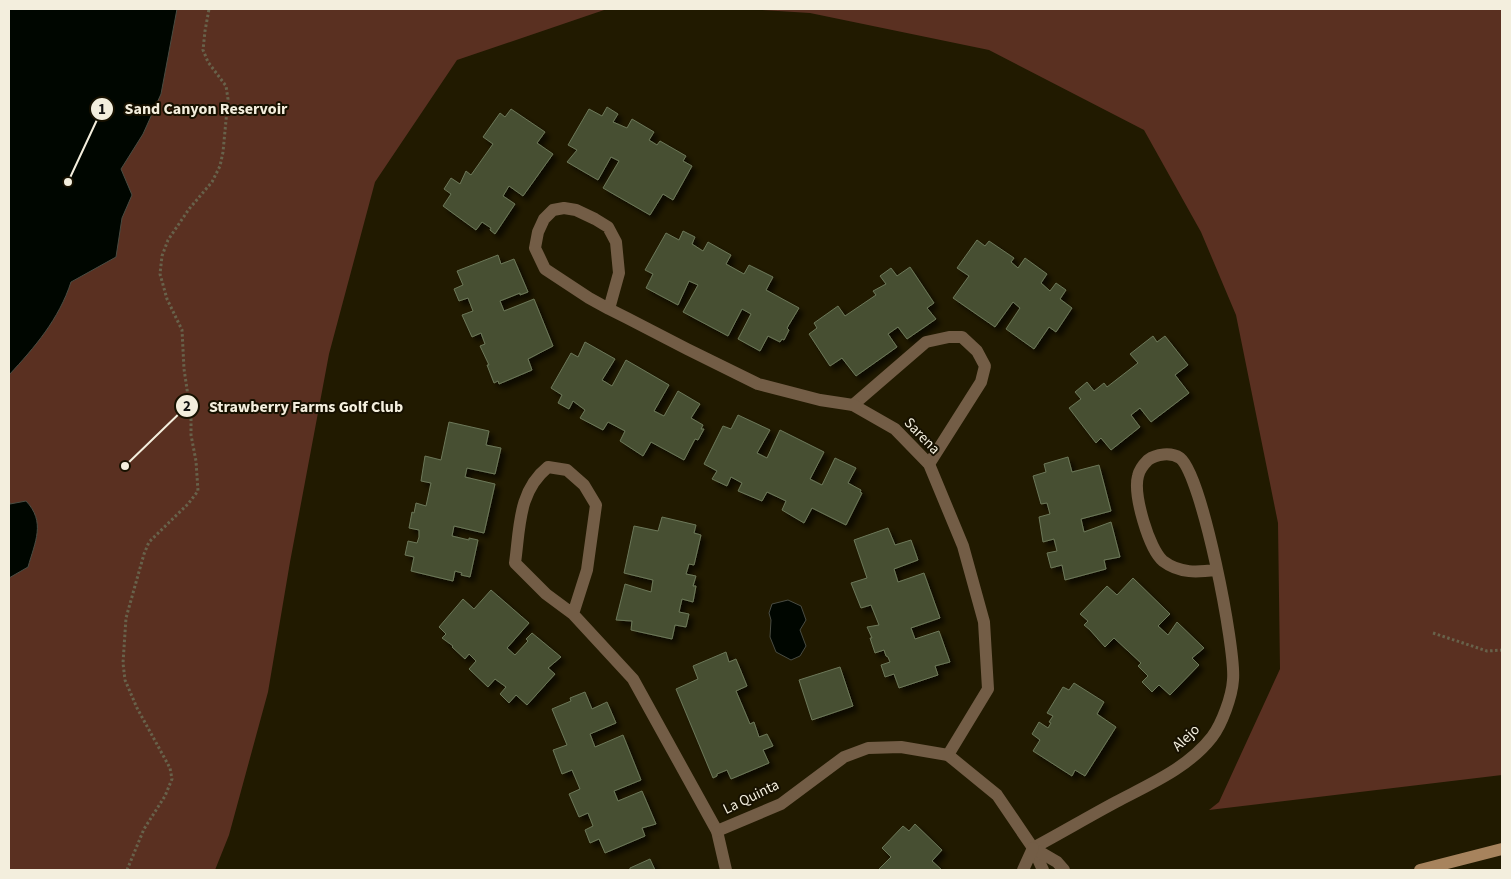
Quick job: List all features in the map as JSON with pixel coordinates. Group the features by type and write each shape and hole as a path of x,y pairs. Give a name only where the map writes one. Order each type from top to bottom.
{"street":[{"name":"Sarena","path":"609,309 619,273 616,242 608,227 576,210 564,208 553,210 544,219 538,232 536,248 544,269 588,298 609,309 758,384 820,400 854,406 895,430 929,464 963,546 984,622 988,688 948,755"},
{"path":"854,406 926,342 949,337 962,337 977,351 985,366 981,382 929,464"},
{"name":"Alejo","path":"1033,848 1176,770 1197,754 1214,735 1231,694 1234,666 1218,570 1196,488 1189,470 1180,458 1172,454 1161,455 1148,460 1142,466 1138,476 1138,499 1155,552 1164,561 1178,569 1192,573 1218,570"},
{"name":"La Quinta","path":"573,614 587,570 596,505 584,485 567,470 548,467 538,475 523,502 515,563 546,594 573,614 633,679 717,831 781,804 844,757 868,748 901,747 948,755 997,795 1033,848 1043,870"},
{"path":"717,831 726,870"},
{"path":"1023,870 1033,848"},
{"name":"La Quinta","path":"1033,848 1057,862 1064,870"},
{"path":"1420,870 1502,850"}],"path":[{"path":"127,870 144,829 165,796 172,779 170,768 136,708 125,680 123,663 126,618 149,542 188,504 198,491 196,461 191,435 192,416 185,376 182,330 167,299 160,274 162,256 168,240 189,208 212,182 220,166 223,152 228,99 226,86 208,62 204,50 204,31 209,9"},
{"path":"1432,633 1487,651 1502,650"}],"shaded area":[{"path":"9,9 607,9 457,60 375,182 329,354 268,692 229,835 215,870 9,870"},
{"path":"9,9 177,9 161,94 143,134 121,169 132,195 122,218 116,257 71,282 60,308 45,332 9,375"},
{"path":"748,9 1502,9 1502,775 1209,810 1219,802 1280,669 1278,523 1236,315 1201,232 1144,130 989,50 810,13"},
{"path":"9,498 10,504 26,501 36,517 37,533 28,567 9,578"},
{"path":"788,600 801,606 806,620 800,630 806,646 800,656 791,660 776,652 770,637 771,620 769,613 772,604"}],"building":[{"path":"607,107 618,114 613,122 627,128 632,119 654,132 649,140 657,145 660,141 686,156 683,161 692,166 673,200 663,194 650,215 603,188 619,161 611,157 598,180 567,162 577,150 568,145 589,109 602,116"},
{"path":"511,109 545,132 537,143 553,154 523,196 509,186 503,196 515,204 495,234 490,230 491,228 482,222 476,230 443,206 451,194 444,189 451,178 460,184 466,171 471,175 493,144 483,137 500,113 505,117"},
{"path":"683,231 695,237 692,244 703,251 708,242 731,255 726,264 744,274 749,265 773,277 766,290 799,308 787,328 789,330 784,340 782,339 780,342 768,336 760,351 738,339 751,314 742,309 728,336 683,312 698,285 689,281 678,305 646,288 653,274 645,270 666,233 679,240"},
{"path":"977,240 985,246 989,241 1014,258 1011,262 1018,268 1025,258 1047,274 1041,283 1050,291 1056,283 1066,290 1060,299 1072,308 1056,332 1049,327 1034,349 1006,329 1020,308 1013,302 995,327 953,298 969,276 957,268"},
{"path":"498,255 501,264 514,259 528,292 500,301 504,311 534,299 553,346 528,359 532,370 499,384 498,381 494,383 487,365 489,365 480,346 485,344 481,333 472,337 462,315 473,311 468,298 459,301 454,289 463,285 457,271"},
{"path":"910,267 934,303 927,308 936,319 907,339 898,327 888,334 897,347 856,376 842,358 830,366 809,334 817,328 814,323 838,306 845,316 876,295 873,291 886,284 880,276 891,268 897,276"},
{"path":"1153,336 1157,342 1165,336 1188,365 1175,375 1189,393 1151,422 1140,408 1131,415 1140,427 1111,450 1101,438 1096,443 1069,408 1081,399 1075,392 1087,382 1094,391 1104,383 1107,387 1138,363 1130,354"},
{"path":"585,342 615,359 602,380 612,386 626,360 669,385 654,411 664,416 678,391 700,404 691,418 703,425 701,429 704,429 698,440 695,439 684,460 651,442 643,456 620,441 625,431 608,422 603,430 580,418 585,410 573,401 569,409 558,403 562,395 551,388 571,353 578,357"},
{"path":"738,415 770,430 757,453 767,458 780,430 824,452 810,479 822,485 835,458 856,468 848,483 861,490 860,492 862,493 846,525 812,508 804,523 782,510 786,501 767,492 762,501 738,491 742,483 731,477 727,486 712,479 717,471 704,464 723,426 731,429"},
{"path":"449,422 489,431 486,445 501,448 495,474 467,468 465,477 495,484 484,533 454,526 452,536 478,540 470,577 455,571 453,581 411,571 414,557 405,555 408,541 417,543 419,537 419,530 409,528 412,512 414,513 416,503 426,506 431,483 421,481 425,456 441,460"},
{"path":"1068,457 1072,472 1099,465 1111,511 1081,519 1084,532 1111,522 1120,557 1104,560 1106,569 1065,580 1062,565 1051,568 1047,553 1057,551 1054,539 1043,542 1039,517 1050,514 1047,503 1041,504 1033,476 1046,472 1044,464"},
{"path":"662,517 696,525 694,533 701,535 694,565 689,564 686,574 696,576 693,586 696,586 693,602 682,599 679,612 689,614 686,627 675,625 672,639 631,630 632,621 616,620 625,584 651,592 653,580 624,573 634,526 658,531"},
{"path":"888,528 895,545 911,540 918,560 894,569 898,582 924,573 940,618 911,628 915,639 939,631 950,662 935,666 938,675 899,688 894,674 885,677 881,665 890,662 884,650 875,653 870,638 872,638 867,627 879,625 871,605 861,608 851,583 867,578 854,540"},
{"path":"1133,578 1170,614 1158,626 1168,635 1177,622 1204,648 1192,658 1199,665 1170,695 1159,685 1152,692 1142,682 1148,676 1138,666 1141,663 1114,638 1105,647 1084,625 1088,621 1080,614 1107,586 1117,595"},
{"path":"491,590 529,623 507,648 515,655 528,641 526,639 532,633 561,657 548,668 555,674 527,705 516,695 509,703 500,694 506,687 495,679 488,687 469,669 476,661 469,654 465,659 453,646 442,638 446,634 439,627 463,599 474,609"},
{"path":"726,652 729,662 736,659 747,686 736,691 750,724 754,722 759,737 767,734 773,746 763,750 769,763 731,779 727,770 713,778 676,689 698,679 693,666"},
{"path":"840,667 853,706 812,720 799,680"},
{"path":"1074,683 1104,702 1097,714 1116,727 1085,776 1075,770 1072,776 1033,751 1040,740 1032,734 1039,722 1048,728 1053,716 1047,713 1063,687 1069,690"},
{"path":"585,692 592,709 607,702 616,723 590,734 595,747 623,735 641,780 614,791 618,801 642,791 656,824 642,828 645,836 605,853 599,839 590,843 585,830 593,826 588,813 579,817 569,794 580,789 572,770 562,774 553,750 567,745 552,709 571,701 570,698"},
{"path":"915,824 942,850 932,861 942,870 878,870 891,857 882,848 903,826 909,831"},
{"path":"650,859 655,870 628,870 630,868"}],"place":[{"name":"Sand Canyon Reservoir","path":"68,182"},
{"name":"Strawberry Farms Golf Club","path":"125,466"}]}
